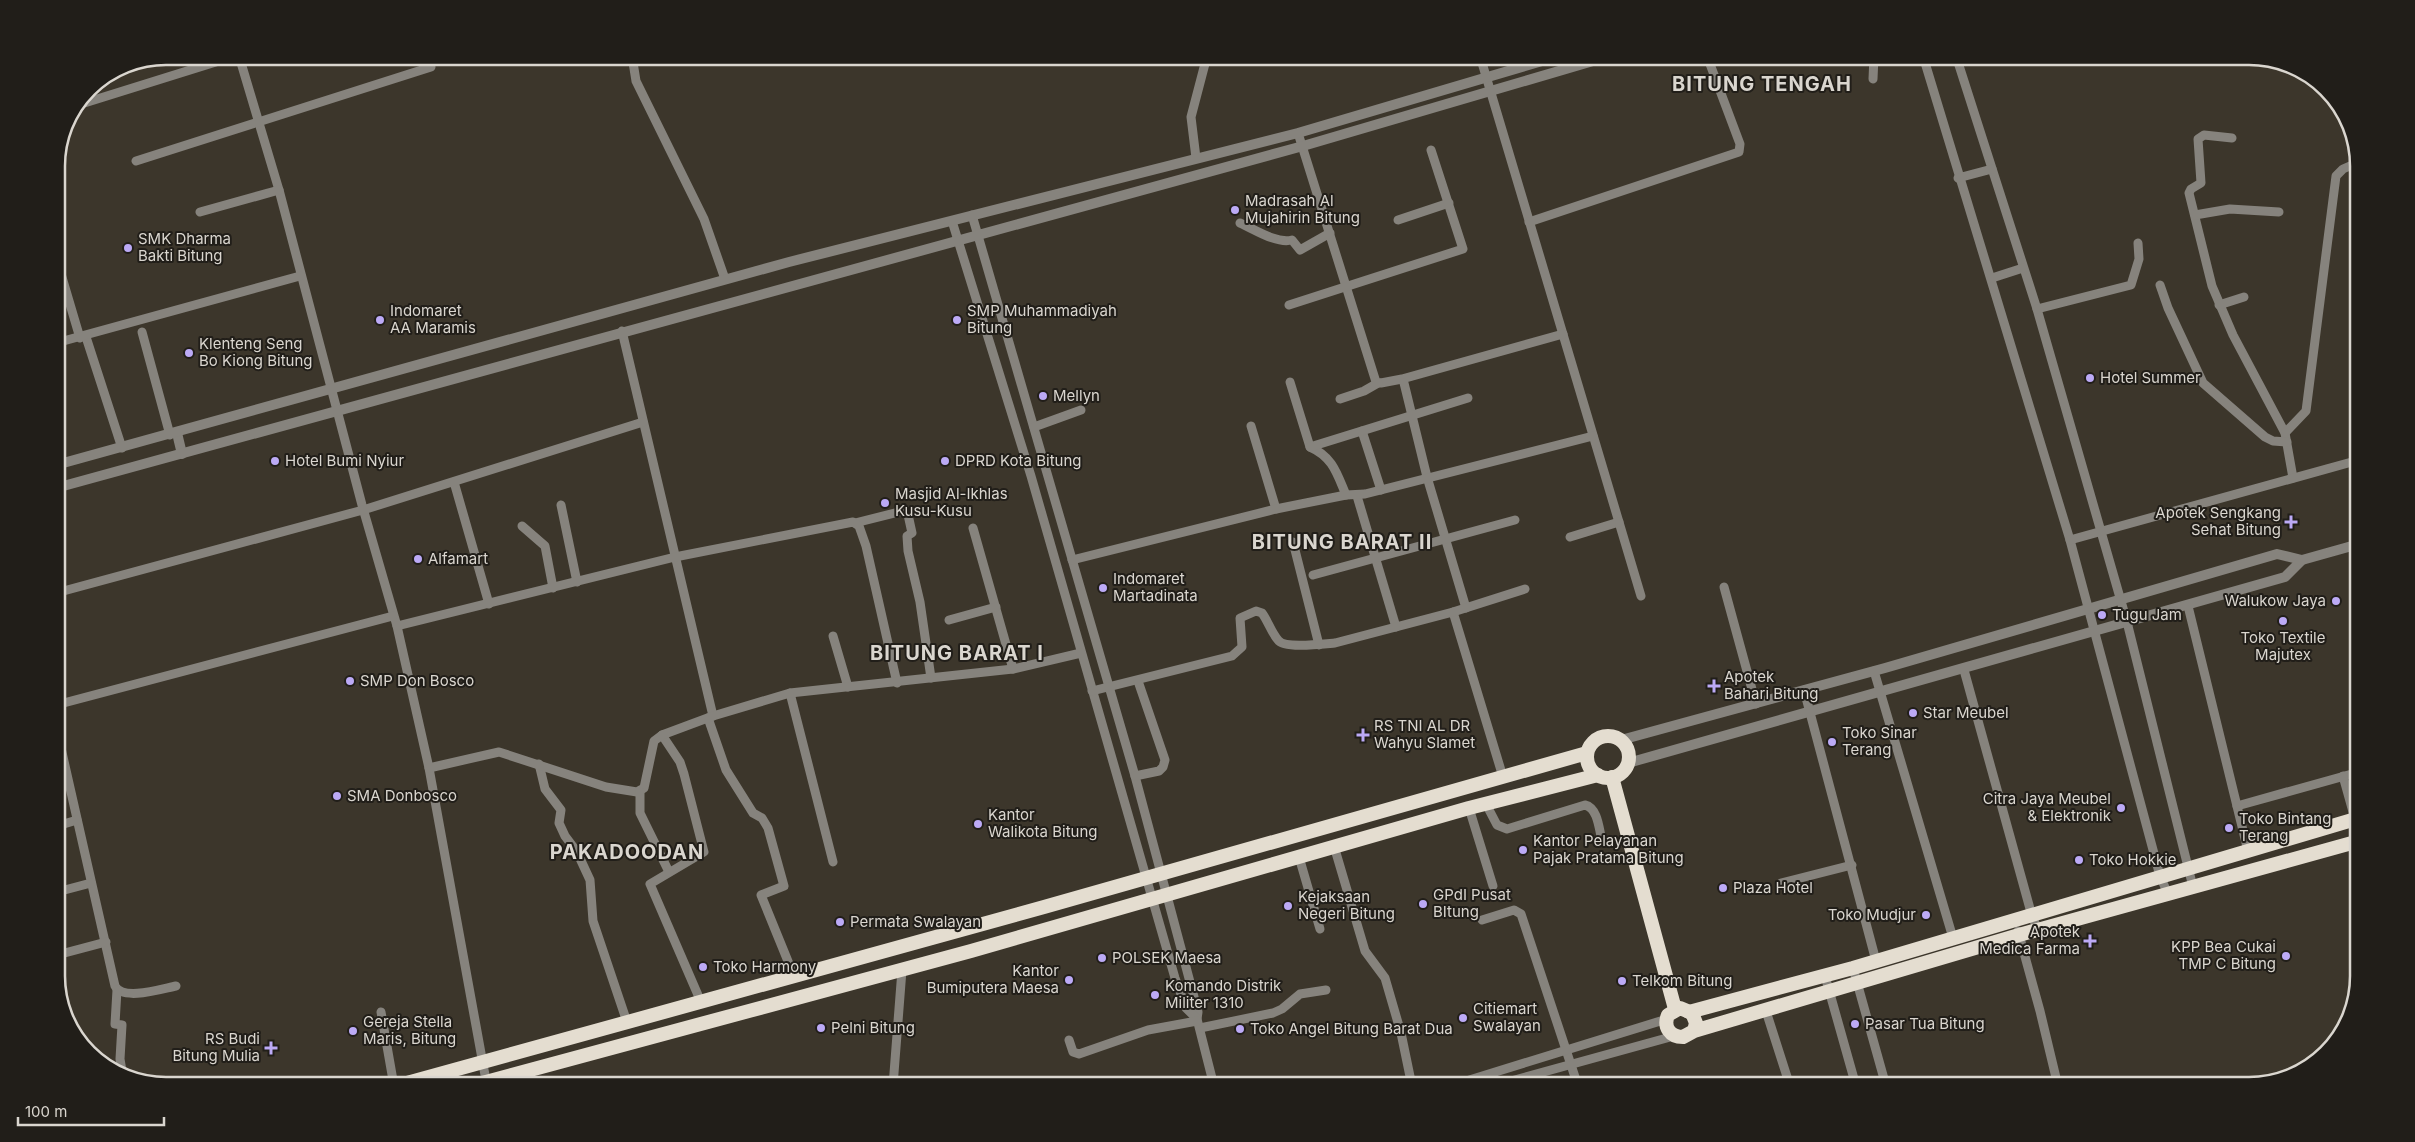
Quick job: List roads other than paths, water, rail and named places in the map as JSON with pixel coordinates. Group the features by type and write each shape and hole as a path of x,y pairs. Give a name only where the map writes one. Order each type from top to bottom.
{"highway":[{"path":"512,1077 1168,896 1469,808 1605,776 1624,770 1628,763 1627,748 1621,740 1612,736 1600,737 1591,744 1587,753 1590,767 1605,776 1677,1013 1668,1030 1674,1036 1683,1037 1694,1031 2019,935 2350,843"},
{"path":"428,1077 1162,874 1587,753"},
{"path":"1350,819 1358,840"},
{"path":"1677,1013 1853,968 2013,922 2350,820"},
{"path":"1677,1013 1695,1018 1694,1031"}],"street":[{"path":"88,102 206,65"},
{"path":"242,65 279,190 300,276 338,411 363,510 397,626 429,768 485,1077"},
{"path":"634,65 636,80 704,219 725,280"},
{"path":"1196,158 1191,117 1205,65"},
{"path":"1482,65 1641,596"},
{"path":"65,463 725,280 952,220 1298,133 1529,65"},
{"path":"65,486 622,331 1303,146 1579,65"},
{"path":"1529,222 1731,157 1738,152 1740,144 1710,65"},
{"path":"1873,79 1874,65"},
{"path":"1926,65 1958,178 1992,278 2070,540 2160,876 2168,894"},
{"path":"1959,65 2037,309 2127,622 2193,887"},
{"path":"136,161 431,67"},
{"path":"1298,133 1347,286 1374,380 1378,383"},
{"path":"2232,138 2204,135 2198,139 2201,183 2190,190 2190,193 2202,238 2209,276 2219,305 2286,437 2293,478"},
{"path":"1289,305 1463,249 1430,150"},
{"path":"2160,285 2168,308 2203,382 2212,393 2265,437 2273,441 2286,437 2306,411 2336,176 2342,168 2350,164"},
{"path":"1958,178 1992,169"},
{"path":"200,212 279,190"},
{"path":"1398,220 1449,203"},
{"path":"2195,215 2230,209 2279,212"},
{"path":"972,215 1135,776 1198,1012 1198,1023 1212,1077"},
{"path":"952,220 956,240 997,363 1031,476 1168,954 1186,1008 1198,1023"},
{"path":"1240,223 1286,242 1292,240 1300,250 1330,233"},
{"path":"2037,309 2131,285 2139,259 2138,243"},
{"path":"1992,278 2023,268"},
{"path":"65,341 300,276"},
{"path":"65,285 122,448"},
{"path":"2219,305 2244,297"},
{"path":"622,331 711,717 726,770 753,813 762,818 768,828 784,886 761,895 794,976"},
{"path":"142,332 173,434 182,454"},
{"path":"1340,399 1364,391 1378,383 1402,379 1562,334"},
{"path":"997,363 1014,358"},
{"path":"1290,382 1310,447 1322,453 1333,464 1346,495"},
{"path":"1404,383 1427,477 1466,608"},
{"path":"1310,447 1468,398"},
{"path":"1034,428 1081,410"},
{"path":"65,591 363,510 643,422"},
{"path":"1251,426 1276,510"},
{"path":"1362,431 1381,490"},
{"path":"1072,560 1276,510 1346,495 1357,496 1593,436"},
{"path":"2070,540 2350,462"},
{"path":"1031,476 1047,472"},
{"path":"454,482 489,604"},
{"path":"1357,496 1396,627"},
{"path":"561,505 577,582"},
{"path":"397,626 675,557 848,522 855,523 907,510 912,533 908,536 908,551 920,602 931,678"},
{"path":"1313,575 1515,520"},
{"path":"1570,536 1618,522"},
{"path":"855,523 859,526 866,546 898,682"},
{"path":"522,526 545,546 553,588"},
{"path":"973,528 1014,669"},
{"path":"1293,542 1319,645"},
{"path":"1621,740 1874,671 2120,598 2277,554 2302,560 2350,547"},
{"path":"1628,763 1964,670 2285,578 2302,560"},
{"path":"1724,586 1756,704"},
{"path":"1092,691 1232,656 1242,647 1240,618 1256,611 1262,613 1277,640 1284,645 1319,645 1335,643 1453,612 1525,589"},
{"path":"2188,606 2248,851"},
{"path":"949,620 996,607"},
{"path":"1453,612 1503,776"},
{"path":"65,703 393,616"},
{"path":"833,636 848,687"},
{"path":"669,872 640,813 640,792 644,786 651,748 654,740 662,735 711,717 790,693 1014,669 1081,652"},
{"path":"1964,670 2032,916 2038,930"},
{"path":"1874,671 1953,938"},
{"path":"1135,776 1159,770 1163,767 1165,760 1138,681"},
{"path":"1804,690 1876,961"},
{"path":"790,693 833,862"},
{"path":"662,735 680,762 704,852 650,884 701,1002"},
{"path":"429,768 491,752 505,752 606,787 640,792"},
{"path":"539,764 545,789 561,810 560,822 565,836 577,852 590,880 593,922 627,1022"},
{"path":"2237,806 2350,774"},
{"path":"2342,776 2350,798"},
{"path":"65,777 106,942 112,978 118,990 116,1024 122,1025 121,1066"},
{"path":"1486,804 1497,825 1507,829 1585,805 1590,806 1594,810 1602,841"},
{"path":"1469,808 1493,886"},
{"path":"65,823 77,820"},
{"path":"1334,846 1365,951 1385,978 1401,1033 1410,1077"},
{"path":"1298,857 1320,928"},
{"path":"1781,883 1852,865"},
{"path":"65,890 92,883"},
{"path":"1482,920 1514,910 1521,914 1575,1077"},
{"path":"2013,922 2019,935 2056,1077"},
{"path":"65,953 106,942"},
{"path":"1168,954 1181,950"},
{"path":"1853,968 1884,1077"},
{"path":"894,1077 902,970"},
{"path":"1825,976 1831,991 1854,1077"},
{"path":"118,990 124,993 141,993 176,986"},
{"path":"1069,1040 1073,1052 1079,1054 1148,1030 1273,1013 1282,1010 1294,997 1300,994 1326,990"},
{"path":"1766,1011 1787,1077"},
{"path":"381,1012 393,1077"},
{"path":"1480,1077 1565,1051 1677,1013"},
{"path":"1527,1077 1674,1036"}],"place":[{"name":"Madrasah Al Mujahirin Bitung","path":"1235,210"},
{"name":"SMK Dharma Bakti Bitung","path":"128,248"},
{"name":"Indomaret AA Maramis","path":"380,320"},
{"name":"SMP Muhammadiyah Bitung","path":"957,320"},
{"name":"Klenteng Seng Bo Kiong Bitung","path":"189,353"},
{"name":"Hotel Summer","path":"2090,378"},
{"name":"Mellyn","path":"1043,396"},
{"name":"Hotel Bumi Nyiur","path":"275,461"},
{"name":"DPRD Kota Bitung","path":"945,461"},
{"name":"Masjid Al-Ikhlas Kusu-Kusu","path":"885,503"},
{"name":"Apotek Sengkang Sehat Bitung","path":"2291,522"},
{"name":"Alfamart","path":"418,559"},
{"name":"Indomaret Martadinata","path":"1103,588"},
{"name":"Walukow Jaya","path":"2336,601"},
{"name":"Tugu Jam","path":"2102,615"},
{"name":"Toko Textile Majutex","path":"2283,621"},
{"name":"SMP Don Bosco","path":"350,681"},
{"name":"Apotek Bahari Bitung","path":"1714,686"},
{"name":"Star Meubel","path":"1913,713"},
{"name":"RS TNI AL DR Wahyu Slamet","path":"1363,735"},
{"name":"Toko Sinar Terang","path":"1832,742"},
{"name":"SMA Donbosco","path":"337,796"},
{"name":"Citra Jaya Meubel & Elektronik","path":"2121,808"},
{"name":"Kantor Walikota Bitung","path":"978,824"},
{"name":"Toko Bintang Terang","path":"2229,828"},
{"name":"Kantor Pelayanan Pajak Pratama Bitung","path":"1523,850"},
{"name":"Toko Hokkie","path":"2079,860"},
{"name":"Plaza Hotel","path":"1723,888"},
{"name":"GPdI Pusat BItung","path":"1423,904"},
{"name":"Kejaksaan Negeri Bitung","path":"1288,906"},
{"name":"Toko Mudjur","path":"1926,915"},
{"name":"Permata Swalayan","path":"840,922"},
{"name":"Apotek Medica Farma","path":"2090,941"},
{"name":"KPP Bea Cukai TMP C Bitung","path":"2286,956"},
{"name":"POLSEK Maesa","path":"1102,958"},
{"name":"Toko Harmony","path":"703,967"},
{"name":"Kantor Bumiputera Maesa","path":"1069,980"},
{"name":"Telkom Bitung","path":"1622,981"},
{"name":"Komando Distrik Militer 1310","path":"1155,995"},
{"name":"Citiemart Swalayan","path":"1463,1018"},
{"name":"Pasar Tua Bitung","path":"1855,1024"},
{"name":"Pelni Bitung","path":"821,1028"},
{"name":"Toko Angel Bitung Barat Dua","path":"1240,1029"},
{"name":"Gereja Stella Maris, Bitung","path":"353,1031"},
{"name":"RS Budi Bitung Mulia","path":"271,1048"}],"district":[{"name":"BITUNG TENGAH","path":"1762,84"},
{"name":"BITUNG BARAT II","path":"1342,542"},
{"name":"BITUNG BARAT I","path":"957,653"},
{"name":"PAKADOODAN","path":"627,852"}]}
